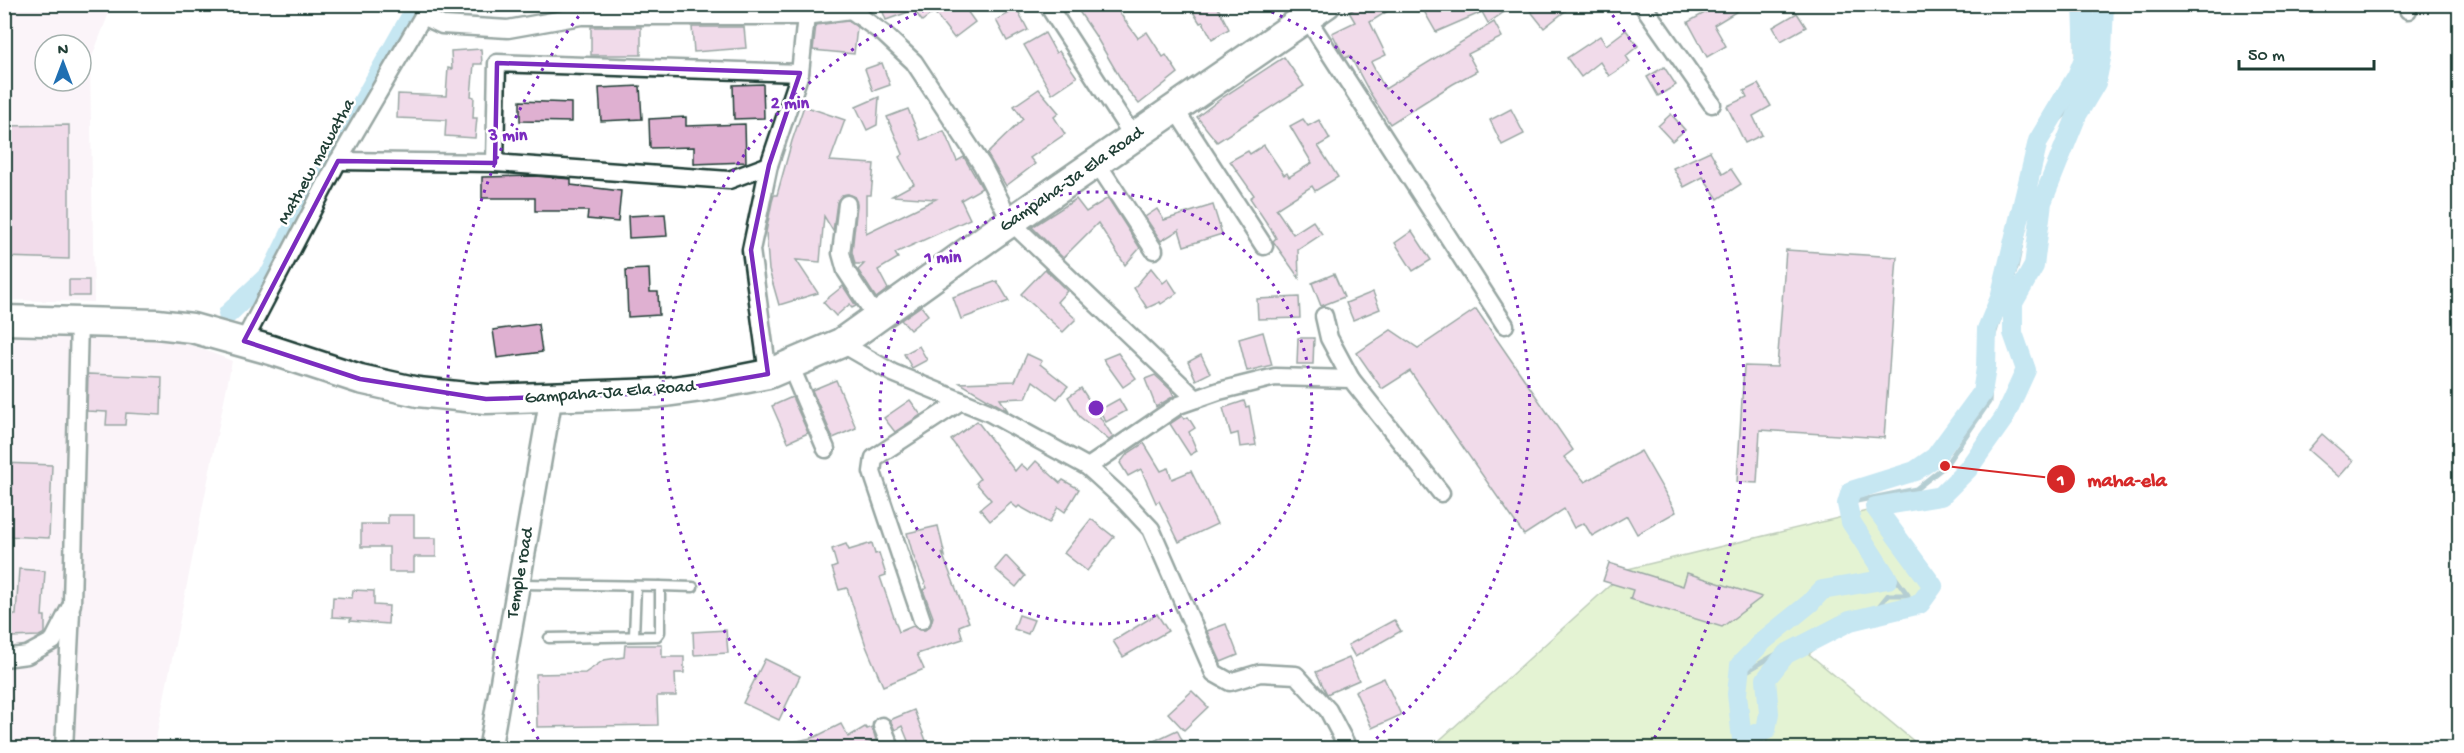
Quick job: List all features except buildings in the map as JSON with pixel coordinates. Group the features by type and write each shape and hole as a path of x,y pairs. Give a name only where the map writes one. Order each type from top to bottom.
{"highway":[{"name":"Gampaha-Ja Ela Road","path":"4,320 79,321 180,327 244,341 360,379 418,392 486,399 658,393 779,370 841,343 1316,11"}],"street":[{"path":"1047,4 1134,138"},
{"path":"1642,4 1712,104"},
{"path":"427,10 442,24 508,29 581,16 806,16 851,7 914,62 982,165 1011,222 1196,399"},
{"name":"Mathew mawatha","path":"244,341 338,160 427,10"},
{"path":"1316,11 1505,325"},
{"path":"806,16 800,73 770,165 751,250 779,370 826,448"},
{"path":"495,163 497,63 800,73"},
{"path":"1175,109 1264,246"},
{"path":"338,160 495,163 729,180 770,165"},
{"path":"1097,163 1154,250"},
{"path":"847,204 841,253 846,271 876,317"},
{"path":"1324,316 1329,338 1351,379 1441,493"},
{"path":"64,748 72,604 79,321"},
{"path":"841,343 893,374 988,412 1088,467 1151,529 1214,673 1230,682 1260,673 1296,675 1328,710 1348,748"},
{"path":"1088,467 1179,405 1219,391 1275,377 1351,379"},
{"name":"Temple road","path":"490,748 551,398"},
{"path":"922,620 872,472 874,458 961,401"},
{"path":"4,658 27,655 53,641 72,604"},
{"path":"882,726 891,748"}],"lane":[{"path":"519,584 693,587"},
{"path":"634,636 636,586"},
{"path":"549,638 657,636 660,632 660,586"}],"highlighted area":[{"path":"497,63 800,73 769,165 751,250 768,374 658,393 486,399 360,379 244,341 338,161 495,163"}],"shaded area":[{"path":"5,5 112,5 93,54 93,33 33,33 33,93 91,93 94,302 5,300"},
{"path":"5,334 94,334 182,341 232,361 154,748 5,748"}],"green space":[{"path":"1875,509 1933,586 1924,606 1850,622 1809,654 1922,748 1771,748 1767,744 1766,730 1742,740 1741,748 1431,748 1628,569"}],"waterway":[{"path":"228,314 271,273 304,206 418,4"},
{"path":"1748,748 1743,708 1745,672 1838,619 1875,611 1888,595 1908,595 1862,532 1852,502 1916,489 1945,466 1989,402 1993,338 2016,268 2044,135 2077,102 2077,4"},
{"path":"2083,4 2085,56 2077,76 2038,141 2000,298 1987,329 1986,368 1982,393 1935,457 1915,471 1851,491 1847,504 1851,522 1888,579 1822,590 1810,603 1763,641 1740,665 1737,694 1742,740 1766,730 1769,713 1766,679 1786,654 1850,621 1920,604 1933,586 1875,507 1941,496 1968,469 2004,418 2026,370 2013,333 2013,303 2034,266 2042,202 2077,115 2096,83 2102,54 2104,4"}],"place":[{"name":"maha-ela","path":"1945,466"}]}
